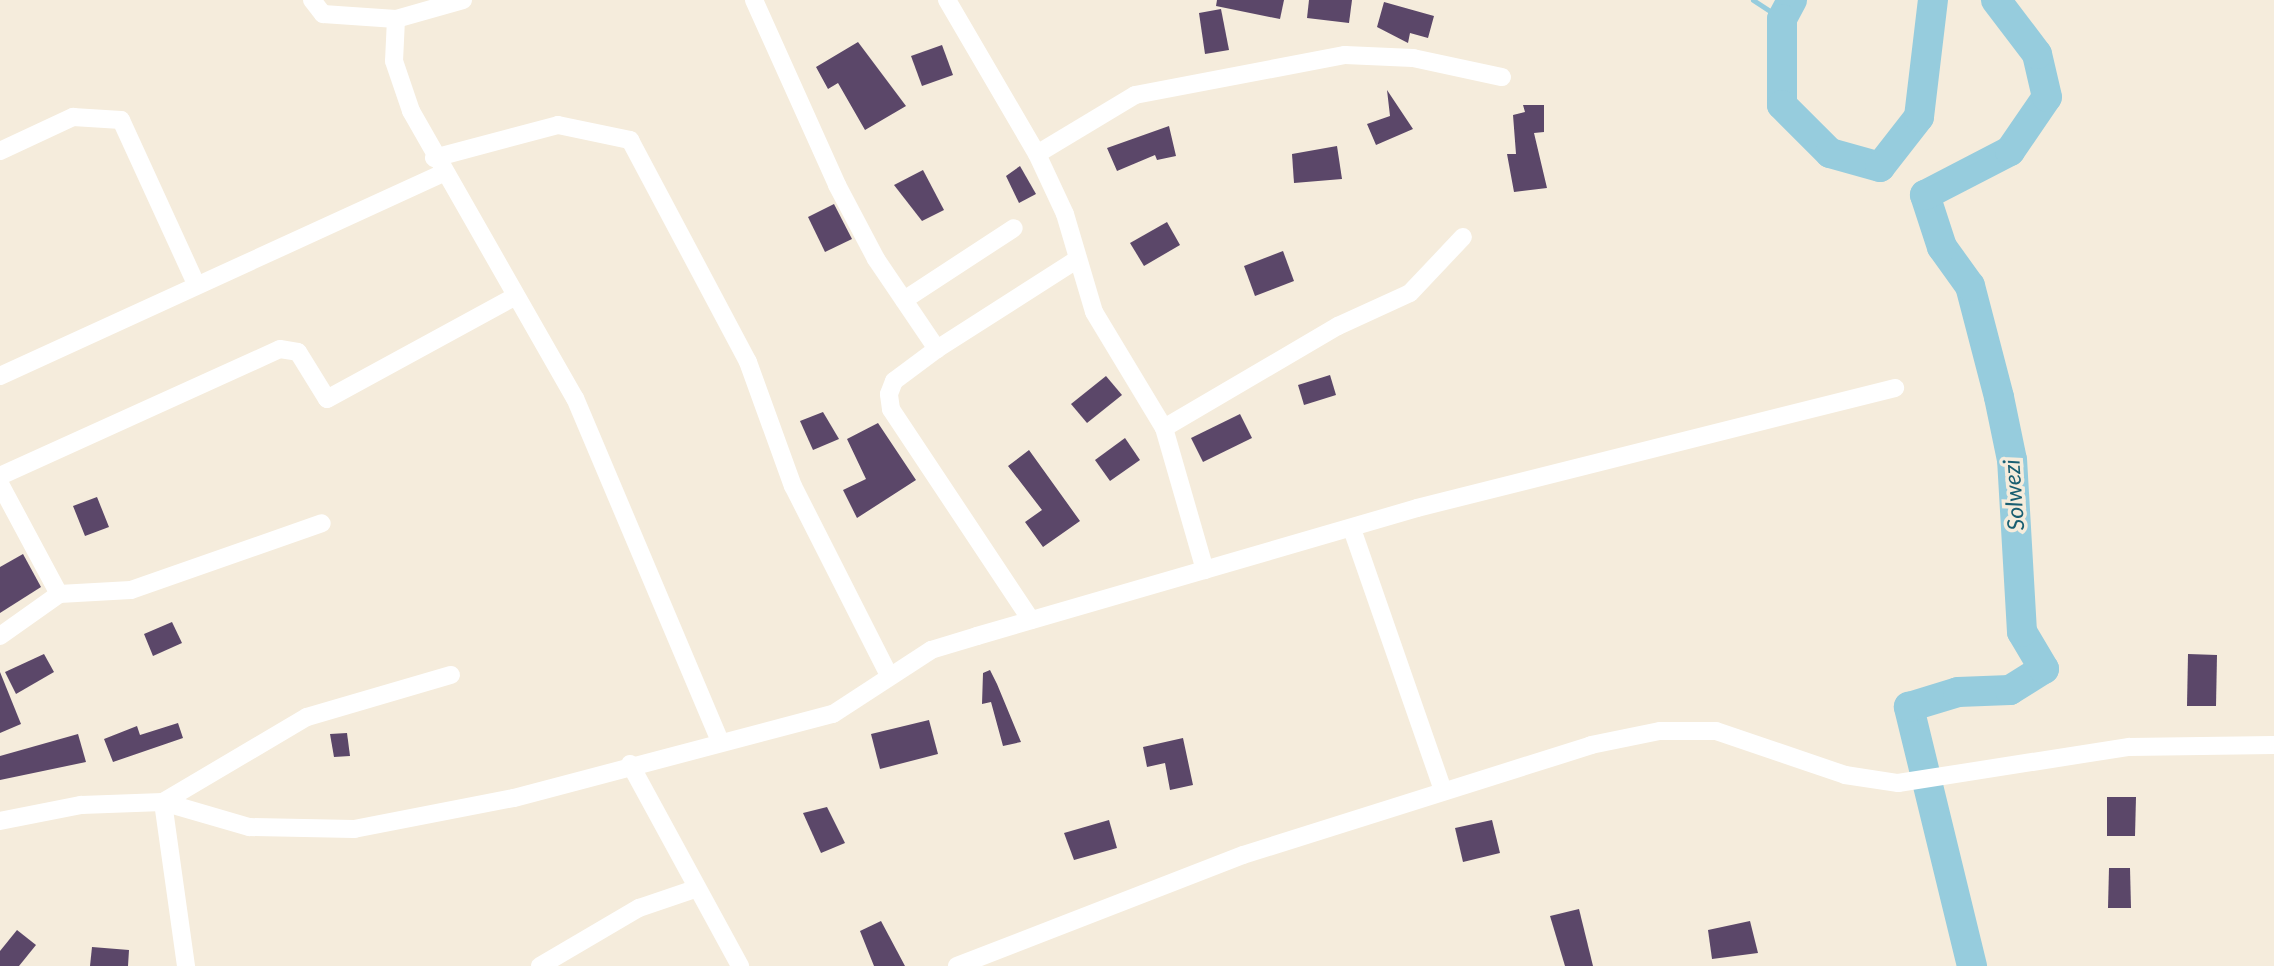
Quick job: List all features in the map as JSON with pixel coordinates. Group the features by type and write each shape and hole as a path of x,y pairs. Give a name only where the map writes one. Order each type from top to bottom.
{"street":[{"path":"312,0 323,14 396,19 463,0"},
{"path":"754,0 837,186 904,300 937,349"},
{"path":"947,0 1037,154 1065,214 1076,260 1094,312 1164,428 1205,570"},
{"path":"396,19 394,61 438,166 575,398 720,742"},
{"path":"1037,154 1135,95 1345,55 1413,58 1502,77"},
{"path":"0,151 73,117 121,120 195,284"},
{"path":"0,376 438,166 558,125 630,140 748,362 793,485 889,675"},
{"path":"904,300 1014,228"},
{"path":"1164,428 1338,326 1410,293 1463,237"},
{"path":"1031,620 891,409 894,381 937,349 1076,260"},
{"path":"0,476 280,349 298,352 327,399 516,296"},
{"path":"0,821 80,805 163,802 249,827 354,829 514,798 630,764 833,715 930,650 1031,620 1352,529 1895,388"},
{"path":"0,484 59,594"},
{"path":"0,636 59,594 131,590 322,523"},
{"path":"1352,529 1443,791"},
{"path":"163,802 307,717 451,675"},
{"path":"957,966 1243,855 1591,745 1688,727 1755,740 1845,775 1898,783 1946,773 2129,747 2274,745"},
{"path":"630,764 695,889 740,966"},
{"path":"163,802 186,966"},
{"path":"540,966 639,908 695,889"}],"building":[{"path":"1217,0 1284,0 1280,19 1216,6"},
{"path":"1309,0 1352,0 1349,23 1307,18"},
{"path":"1384,2 1434,16 1428,38 1410,33 1408,43 1377,27"},
{"path":"1221,9 1229,50 1205,54 1199,13"},
{"path":"858,42 906,106 865,130 838,83 828,89 816,67"},
{"path":"942,45 953,75 922,86 911,56"},
{"path":"1387,90 1413,129 1376,145 1367,124 1390,116"},
{"path":"1523,105 1544,105 1544,132 1534,133 1547,188 1514,192 1507,154 1516,154 1513,115 1525,112"},
{"path":"1169,126 1176,156 1157,160 1155,155 1117,171 1107,148"},
{"path":"1337,146 1342,179 1294,183 1292,154"},
{"path":"1020,166 1036,194 1019,203 1006,176"},
{"path":"923,170 944,210 922,221 894,185"},
{"path":"834,204 852,239 825,252 808,217"},
{"path":"1167,222 1180,245 1144,266 1130,243"},
{"path":"1283,251 1294,281 1255,296 1244,266"},
{"path":"1330,375 1336,395 1304,405 1298,385"},
{"path":"1106,376 1122,395 1087,423 1071,404"},
{"path":"823,412 839,439 813,450 800,421"},
{"path":"1240,414 1252,438 1203,462 1191,438"},
{"path":"878,423 916,480 857,518 843,490 866,479 847,439"},
{"path":"1125,438 1140,460 1110,481 1095,460"},
{"path":"1029,450 1080,521 1043,547 1025,522 1042,510 1008,466"},
{"path":"97,497 109,527 85,536 73,506"},
{"path":"23,554 41,587 0,613 0,567"},
{"path":"172,622 182,643 153,656 144,634"},
{"path":"44,654 54,672 16,694 5,672"},
{"path":"2188,654 2217,655 2216,706 2187,706"},
{"path":"990,670 1021,742 1003,746 991,702 982,704 983,673"},
{"path":"0,672 21,724 0,733"},
{"path":"929,720 938,754 880,769 871,734"},
{"path":"178,723 183,738 113,762 104,739 137,726 140,735"},
{"path":"347,733 350,756 334,757 330,734"},
{"path":"78,734 86,762 0,780 0,756"},
{"path":"1183,738 1193,785 1170,790 1165,763 1147,767 1143,747"},
{"path":"2107,797 2136,797 2135,836 2107,836"},
{"path":"827,807 845,843 821,853 803,813"},
{"path":"1109,820 1117,848 1074,860 1064,833"},
{"path":"1492,820 1500,853 1463,862 1455,828"},
{"path":"2109,868 2130,868 2131,908 2108,908"},
{"path":"1579,909 1593,966 1565,966 1550,916"},
{"path":"881,921 905,966 874,966 860,931"},
{"path":"1750,921 1758,953 1712,959 1708,930"},
{"path":"17,930 36,945 19,966 0,966 0,951"},
{"path":"92,947 129,950 128,966 90,966"}],"waterway":[{"path":"1753,0 1782,19"},
{"name":"Solwezi","path":"1792,0 1782,19 1782,105 1830,153 1880,167 1919,117 1933,0"},
{"name":"Solwezi","path":"1972,966 1909,707 1958,692 2010,690 2044,669 2022,632 2012,460 1999,397 1970,286 1942,247 1925,195 2010,151 2047,97 2037,54 1996,0"}]}
